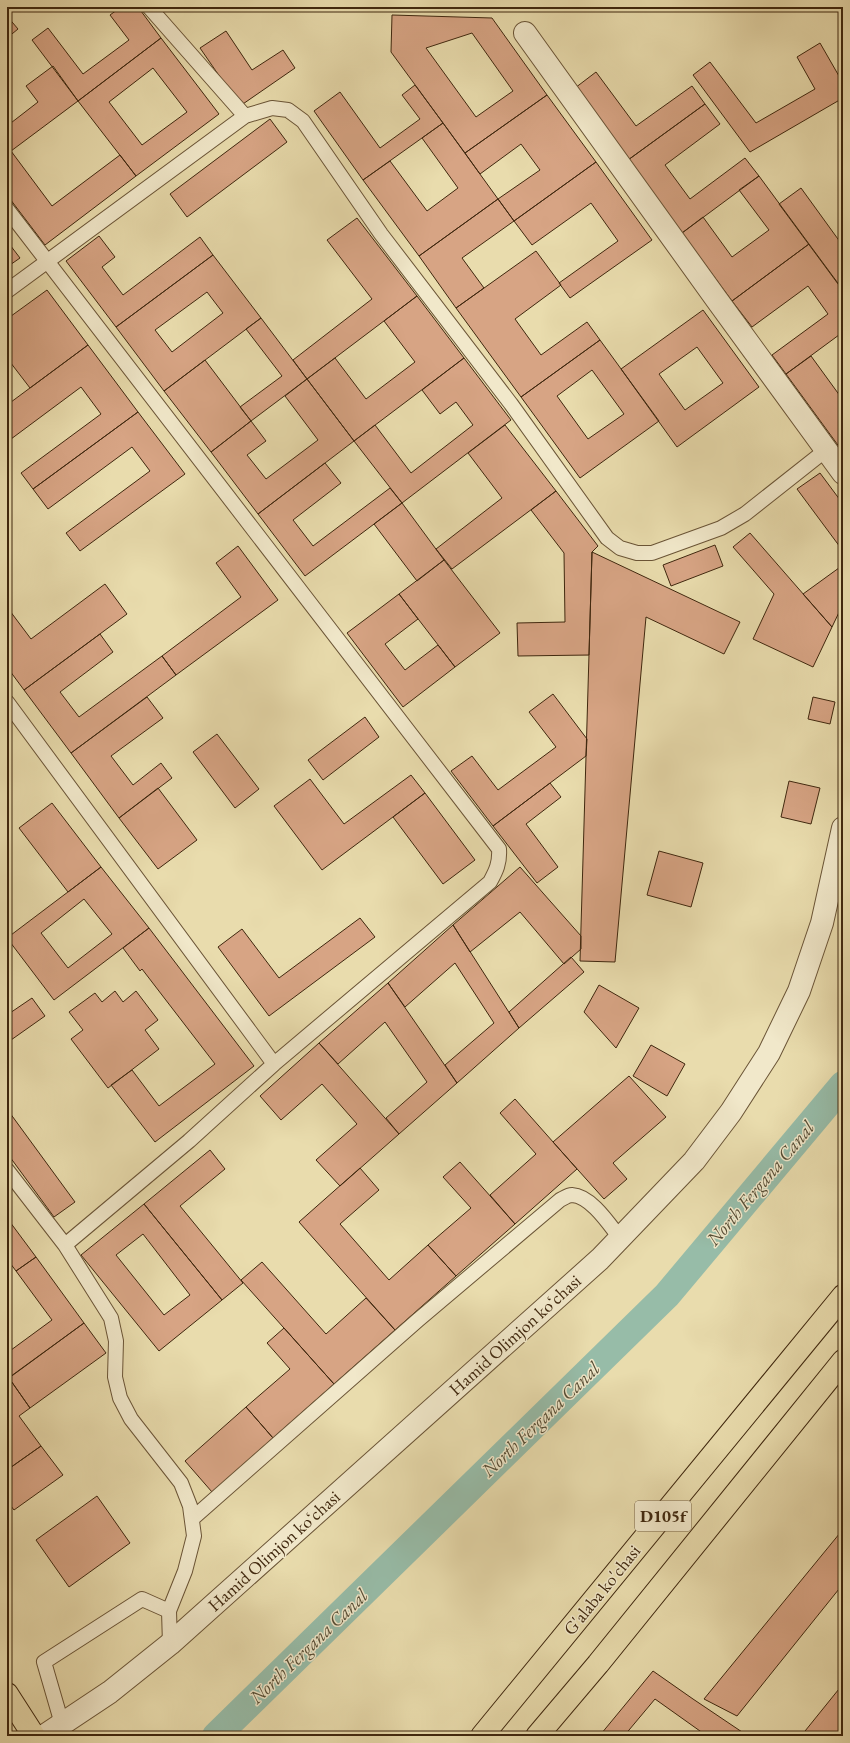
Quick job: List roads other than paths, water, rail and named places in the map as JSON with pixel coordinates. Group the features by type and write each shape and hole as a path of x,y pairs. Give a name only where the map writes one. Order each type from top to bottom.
{"main road":[{"name":"G'alaba ko'chasi","path":"482,1736 843,1296"},
{"name":"D105f","path":"537,1736 598,1664 843,1361"},
{"path":"7,1694 34,1736"}],"street":[{"path":"525,33 843,473"},
{"name":"Hamid Olimjon koʻchasi","path":"44,1736 110,1692 170,1644 600,1259 694,1161 731,1112 769,1053 799,991 822,923 843,828"}],"lane":[{"path":"149,7 245,116"},
{"path":"7,290 245,116 272,108 288,110 303,121 381,234 511,404 607,538 620,548 637,554 652,553 721,528 745,514 826,450"},
{"path":"7,209 498,849 499,860 496,871 490,882 274,1064 189,1141 65,1245"},
{"path":"7,702 274,1064"},
{"path":"7,1170 65,1245 111,1318 116,1341 116,1376 120,1398 131,1419 180,1483 190,1506 194,1536 185,1571 169,1611 170,1644"},
{"path":"192,1519 418,1320 560,1200 571,1195 581,1197 590,1202 620,1238"},
{"path":"62,1724 44,1662 142,1599 169,1611"}],"waterway":[{"name":"North Fergana Canal","path":"216,1736 667,1295 843,1085"}]}
